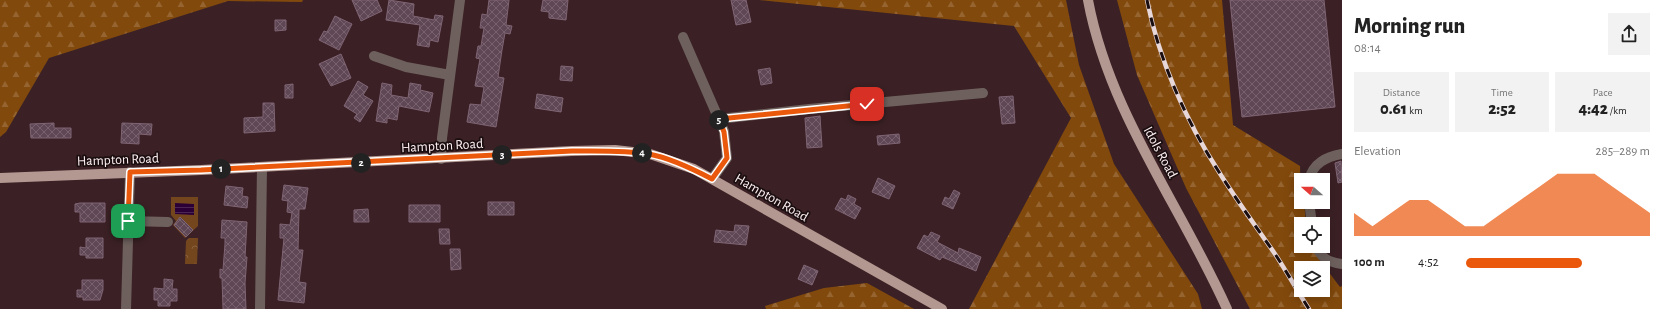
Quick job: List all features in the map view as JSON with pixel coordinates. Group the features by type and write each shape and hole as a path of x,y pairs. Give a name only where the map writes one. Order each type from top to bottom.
{"main road":[{"name":"Idols Road","path":"1088,0 1098,39 1134,132 1199,249 1227,309"},
{"name":"Hampton Road","path":"0,178 440,159 572,151 616,150 650,154 694,169 942,309"}],"street":[{"path":"440,159 460,0"},
{"path":"683,37 724,132 727,158 712,179"},
{"path":"374,56 406,67 450,75"},
{"path":"719,119 809,108 983,93"},
{"path":"1312,173 1314,168 1323,160 1342,154"},
{"path":"260,309 262,167"},
{"path":"126,309 130,172"},
{"path":"128,221 168,222"},
{"path":"1319,253 1330,262 1342,264"}],"green space":[{"path":"0,0 303,0 302,2 228,1 49,58 6,132 0,137"},
{"path":"759,0 1066,0 1079,65 1114,164 1198,294 1202,309 969,309 1071,118 1014,26"},
{"path":"1117,0 1222,0 1233,125 1300,166 1300,173 1294,173 1294,209 1305,209 1305,217 1294,217 1294,253 1314,253 1320,261 1294,261 1294,297 1330,297 1330,274 1340,287 1342,286 1342,309 1250,309 1186,188 1137,75"},
{"path":"171,197 198,197 198,226 185,238 173,225 176,221 171,215"},
{"path":"189,238 198,238 197,264 185,264 186,241"},
{"path":"867,283 914,309 766,309 765,306 824,288"}],"shaded area":[{"path":"175,203 194,204 194,215 175,214"}],"building":[{"path":"352,0 377,0 382,11 361,21"},
{"path":"389,0 414,4 413,16 434,20 435,15 443,16 438,42 430,40 429,47 417,45 420,25 386,20"},
{"path":"489,0 509,0 506,25 512,26 510,34 505,33 502,50 498,77 504,78 496,127 467,122 470,104 481,105 484,87 475,86 480,59 476,58 478,46 481,46 484,28 480,28 482,14 487,15"},
{"path":"543,0 568,0 566,20 549,18 549,12 541,11"},
{"path":"731,0 746,0 751,22 736,25"},
{"path":"1230,0 1324,0 1335,107 1242,117"},
{"path":"335,16 352,24 339,50 319,40 324,31 327,32"},
{"path":"275,20 286,20 286,30 275,31"},
{"path":"341,54 351,78 331,86 319,64"},
{"path":"561,66 573,67 572,81 560,80"},
{"path":"770,68 772,83 761,85 758,70"},
{"path":"358,81 368,87 363,95 373,101 360,122 354,118 357,114 344,106"},
{"path":"382,83 392,85 391,95 408,98 410,83 421,85 420,90 433,93 429,112 399,106 397,120 387,118 387,123 376,121"},
{"path":"293,84 293,98 285,98 285,85"},
{"path":"537,94 563,98 561,112 535,108"},
{"path":"1013,96 1015,123 1002,124 999,97"},
{"path":"263,103 274,103 275,131 244,133 244,118 263,117"},
{"path":"820,116 822,147 807,148 805,118"},
{"path":"54,123 54,128 71,128 71,138 31,138 30,124"},
{"path":"122,123 152,124 151,135 139,134 139,144 121,143"},
{"path":"899,134 900,143 878,145 877,136"},
{"path":"1341,161 1342,182 1338,183 1335,163"},
{"path":"878,178 895,186 889,199 872,192"},
{"path":"284,185 308,188 305,209 299,209 298,250 303,250 299,282 306,283 304,303 278,300 284,238 280,238 280,224 290,225 292,213 287,212 288,201 282,200"},
{"path":"226,186 243,188 242,196 248,197 247,208 224,205"},
{"path":"954,190 960,193 953,209 942,204 945,197 949,199"},
{"path":"848,195 856,199 854,204 861,208 855,219 835,209 841,198 846,200"},
{"path":"488,202 514,202 514,215 488,215"},
{"path":"105,203 105,222 80,222 80,212 75,212 75,204"},
{"path":"409,205 440,205 440,222 409,222"},
{"path":"368,209 369,222 354,222 354,210"},
{"path":"180,217 193,230 186,237 174,225"},
{"path":"222,220 247,222 245,257 247,257 245,283 246,309 223,309 222,278 220,278 220,269 223,270 225,238 221,238"},
{"path":"735,225 749,226 746,245 714,242 716,230 734,232"},
{"path":"439,229 449,229 450,244 440,244"},
{"path":"931,232 940,236 937,242 958,253 959,248 981,257 976,271 942,257 940,260 917,248 924,235 928,237"},
{"path":"86,238 103,238 103,258 86,258 86,255 80,255 80,247 86,248"},
{"path":"450,249 460,249 461,269 451,270"},
{"path":"804,265 818,271 812,285 798,279"},
{"path":"164,279 173,280 172,289 177,289 177,301 170,301 170,306 158,306 158,300 154,300 154,288 164,289"},
{"path":"82,280 103,280 103,290 100,300 83,300 83,297 77,297 77,290 82,290"}],"railway":[{"path":"1147,0 1152,23 1166,67 1196,132 1226,183 1277,257 1309,309"}],"route":[{"path":"128,221 130,172 201,170 616,150 650,154 694,169 712,179 727,158 724,132 719,119 809,108 867,104"}]}
